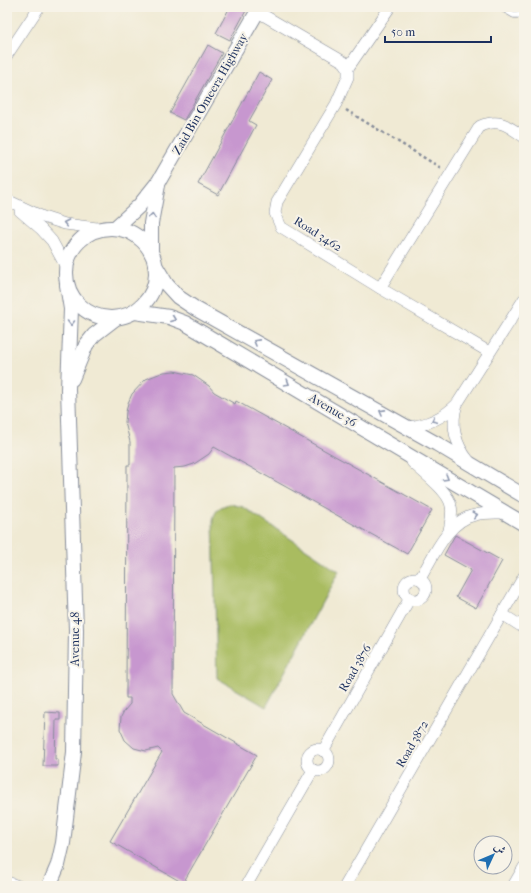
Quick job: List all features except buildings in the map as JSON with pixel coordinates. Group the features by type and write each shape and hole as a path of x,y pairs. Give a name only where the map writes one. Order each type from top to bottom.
{"street":[{"path":"7,55 39,7"},
{"path":"259,10 344,62 348,68 390,7"},
{"name":"Zaid Bin Omeera Highway","path":"110,229 138,206 159,181 259,10"},
{"name":"Road 3462","path":"348,68 348,77 336,104 277,202 275,212 281,227 380,288 489,352"},
{"path":"380,288 480,126 490,122 504,124 524,137"},
{"name":"Zaid Bin Omeera Highway","path":"153,258 150,238 152,209 159,181"},
{"path":"8,203 65,224 110,229 126,231 136,236 144,243 153,258 156,278 152,291 145,303 135,312 116,318 103,318 91,314 80,307 72,296 67,285 66,267 70,253 79,241 91,233 110,229"},
{"path":"8,203 41,229 52,241 66,267"},
{"name":"Avenue 36","path":"153,258 167,285 178,297 196,309 408,427 524,496"},
{"name":"Avenue 48","path":"49,886 58,865 63,843 74,752 76,630 68,389 71,309 67,285"},
{"path":"471,464 460,449 454,432 454,413 457,404 524,299"},
{"name":"Avenue 36","path":"135,312 169,317 185,324 524,524"},
{"name":"Avenue 48","path":"68,389 86,345 94,336 116,318"},
{"path":"408,427 435,421 450,411 457,404"},
{"path":"397,448 449,498 452,512 449,531"},
{"path":"449,531 460,521 475,515 506,513"},
{"name":"Road 3876","path":"246,886 313,770 308,763 308,756 313,751 320,749 323,751 410,598 405,591 405,584 413,578 420,579 449,531"},
{"name":"Road 3872","path":"349,884 524,576"},
{"path":"502,614 524,628"},
{"path":"513,886 524,867"},
{"path":"7,882 18,886"}],"lane":[{"path":"500,7 514,15 524,15"}],"path":[{"path":"336,104 450,173"}],"green space":[{"path":"230,504 243,507 339,571 266,707 217,678 213,520 218,509"}]}
